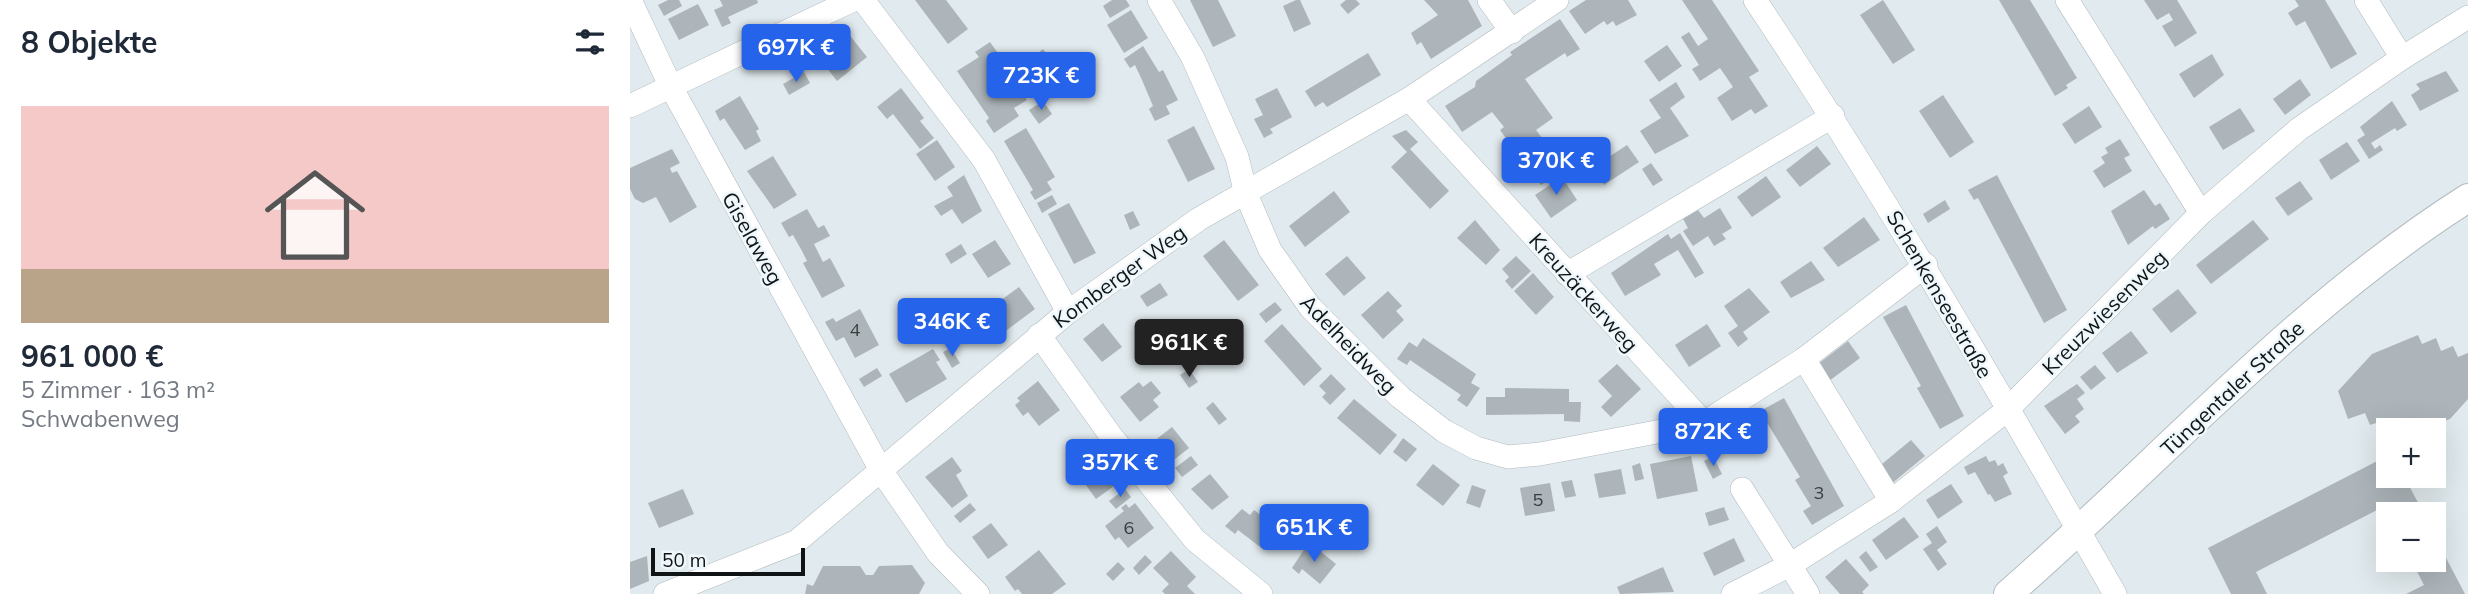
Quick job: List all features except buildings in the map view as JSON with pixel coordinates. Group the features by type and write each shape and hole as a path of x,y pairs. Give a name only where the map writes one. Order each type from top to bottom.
{"street":[{"name":"Giselaweg","path":"631,0 670,85 881,472 938,553 978,594"},
{"path":"630,106 853,0"},
{"path":"863,0 984,160 1068,312"},
{"name":"Adelheidweg","path":"1159,0 1193,58 1237,157 1246,194 1270,250 1310,307 1400,397 1444,431 1476,448 1508,457 1540,454 1704,423"},
{"path":"1489,0 1512,32"},
{"name":"Komberger Weg","path":"665,594 796,542 1068,312 1199,219 1409,99 1557,0"},
{"name":"Schenkenseestraße","path":"1755,0 1833,116 1926,265 2115,594"},
{"path":"2067,0 2201,213"},
{"path":"2366,0 2402,58"},
{"name":"Kreuzwiesenweg","path":"1732,594 1790,565 1891,501 2007,410 2201,213 2299,129 2402,58 2468,17"},
{"name":"Kreuzäckerweg","path":"1409,99 1704,423"},
{"path":"1567,274 1833,116"},
{"name":"Tüngentaler Straße","path":"2008,594 2080,532 2208,407 2320,307 2468,198"},
{"path":"1704,423 1804,359 1926,265"},
{"path":"1040,335 1111,436 1195,540 1261,594"},
{"path":"1804,359 1891,501"},
{"path":"1741,489 1808,594"}]}
